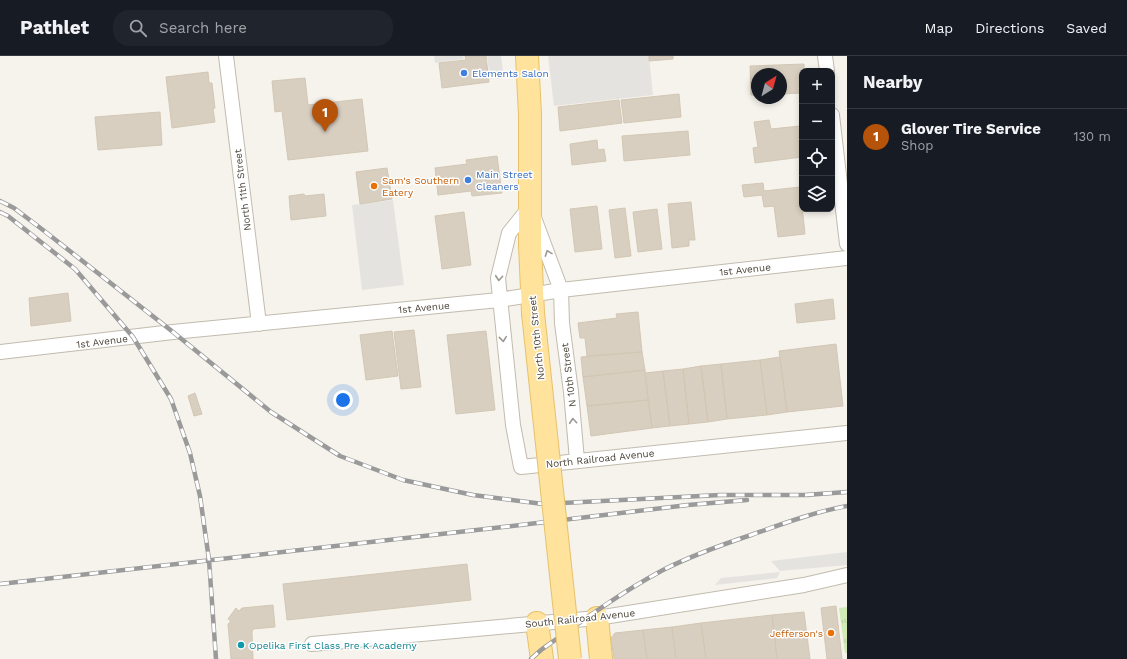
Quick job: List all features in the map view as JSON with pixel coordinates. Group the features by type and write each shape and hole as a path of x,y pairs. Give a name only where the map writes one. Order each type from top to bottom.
{"main road":[{"name":"North 10th Street","path":"527,56 530,115 530,206 533,303 570,659"},
{"path":"597,618 601,659"},
{"path":"537,623 542,659"}],"street":[{"name":"North 11th Street","path":"226,56 259,324"},
{"path":"825,56 827,68"},
{"path":"835,140 847,244"},
{"name":"N 10th Street","path":"530,206 561,290 562,323 571,392 577,460"},
{"name":"North Railroad Avenue","path":"530,206 509,232 498,278 499,300 513,425 521,467 847,433"},
{"name":"1st Avenue","path":"0,352 173,332 499,300 533,303 561,290 847,258"},
{"name":"South Railroad Avenue","path":"312,644 597,618 804,585 847,576"}],"green space":[{"path":"847,607 847,653 845,653 839,608"}],"shaded area":[{"path":"434,56 463,56 464,59 435,63"},
{"path":"487,56 501,56 504,78 490,79"},
{"path":"548,56 649,56 653,95 554,106"},
{"path":"393,200 404,285 362,290 352,205"},
{"path":"847,552 847,565 780,571 771,561"},
{"path":"780,572 777,578 715,585 721,578"}],"building":[{"name":"Elements Salon","path":"465,56 486,56 489,82 442,88 439,63 466,60"},
{"path":"649,56 673,56 673,59 649,61"},
{"path":"804,64 804,68 799,68 799,93 787,94 787,68 751,68 751,95 750,66"},
{"path":"208,72 209,83 212,83 215,122 172,128 166,77"},
{"path":"305,78 308,105 362,99 368,151 288,160 282,111 275,112 272,81"},
{"path":"679,94 681,117 624,123 621,100"},
{"path":"619,100 622,123 560,131 558,107"},
{"path":"160,112 162,145 98,150 95,117"},
{"path":"769,120 771,129 799,126 799,157 755,163 753,148 758,147 754,122"},
{"path":"688,131 690,155 624,161 622,136"},
{"path":"597,140 598,150 604,149 606,161 572,165 570,144"},
{"name":"Main Street Cleaners","path":"497,156 502,193 472,196 471,191 438,195 435,168 467,164 466,160"},
{"name":"Sam's Southern Eatery","path":"387,168 392,199 360,204 356,172"},
{"path":"763,183 764,191 799,187 799,212 803,212 805,234 778,237 774,206 764,207 762,195 744,197 742,185"},
{"path":"304,194 305,196 324,194 326,216 291,220 289,196"},
{"path":"691,202 695,240 689,240 689,246 672,248 668,204"},
{"path":"597,206 602,249 575,252 570,209"},
{"path":"625,208 631,256 615,258 609,210"},
{"path":"657,209 662,249 638,252 633,212"},
{"path":"464,212 471,265 442,269 435,216"},
{"path":"68,293 71,321 31,326 29,298"},
{"path":"833,299 835,319 797,323 795,304"},
{"path":"638,312 642,352 587,356 585,338 580,338 578,323 617,318 616,314"},
{"path":"414,330 421,387 401,389 394,332"},
{"path":"392,331 398,376 366,380 360,335"},
{"path":"486,331 495,410 456,414 447,335"},
{"path":"836,344 843,406 787,412 779,351"},
{"path":"642,352 645,370 583,377 581,357"},
{"path":"780,357 787,412 767,415 760,360"},
{"path":"760,360 767,415 727,419 721,364"},
{"path":"721,364 727,419 708,422 701,366"},
{"path":"701,366 708,422 689,424 683,369"},
{"path":"683,369 689,424 670,426 663,371"},
{"path":"645,370 648,400 587,406 583,377"},
{"path":"663,371 670,426 652,428 645,373"},
{"path":"195,393 202,414 194,416 188,396"},
{"path":"648,400 652,428 591,436 587,406"},
{"path":"467,564 471,600 287,620 283,584"},
{"name":"Opelika First Class Pre K Academy","path":"273,605 275,627 253,629 253,659 231,659 228,624 231,621 228,619 236,608 239,611 242,608"},
{"name":"Jefferson's","path":"836,606 842,659 827,659 821,608"},
{"path":"804,612 810,659 777,659 772,615"},
{"path":"772,615 777,659 706,659 701,623"},
{"path":"701,623 706,659 676,659 672,627"},
{"path":"672,627 676,659 647,659 643,630"},
{"path":"643,630 647,659 614,659 611,638 615,633"}],"railway":[{"path":"0,201 14,208 43,230 173,332 271,412 340,456 403,480 473,495 543,504 720,495 809,495"},
{"path":"0,212 8,216 75,269 133,337 171,399 190,453 200,496 209,560 216,659"},
{"path":"805,495 847,492"},
{"path":"0,584 688,505 747,500"},
{"path":"531,659 541,650 600,608 663,570 706,551 774,527 810,515 847,506"}],"place":[{"name":"Elements Salon","path":"464,73"},
{"name":"Glover Tire Service","path":"325,132"},
{"name":"Main Street Cleaners","path":"468,180"},
{"name":"Sam's Southern Eatery","path":"374,186"},
{"name":"Jefferson's","path":"831,633"},
{"name":"Opelika First Class Pre K Academy","path":"241,645"}]}
